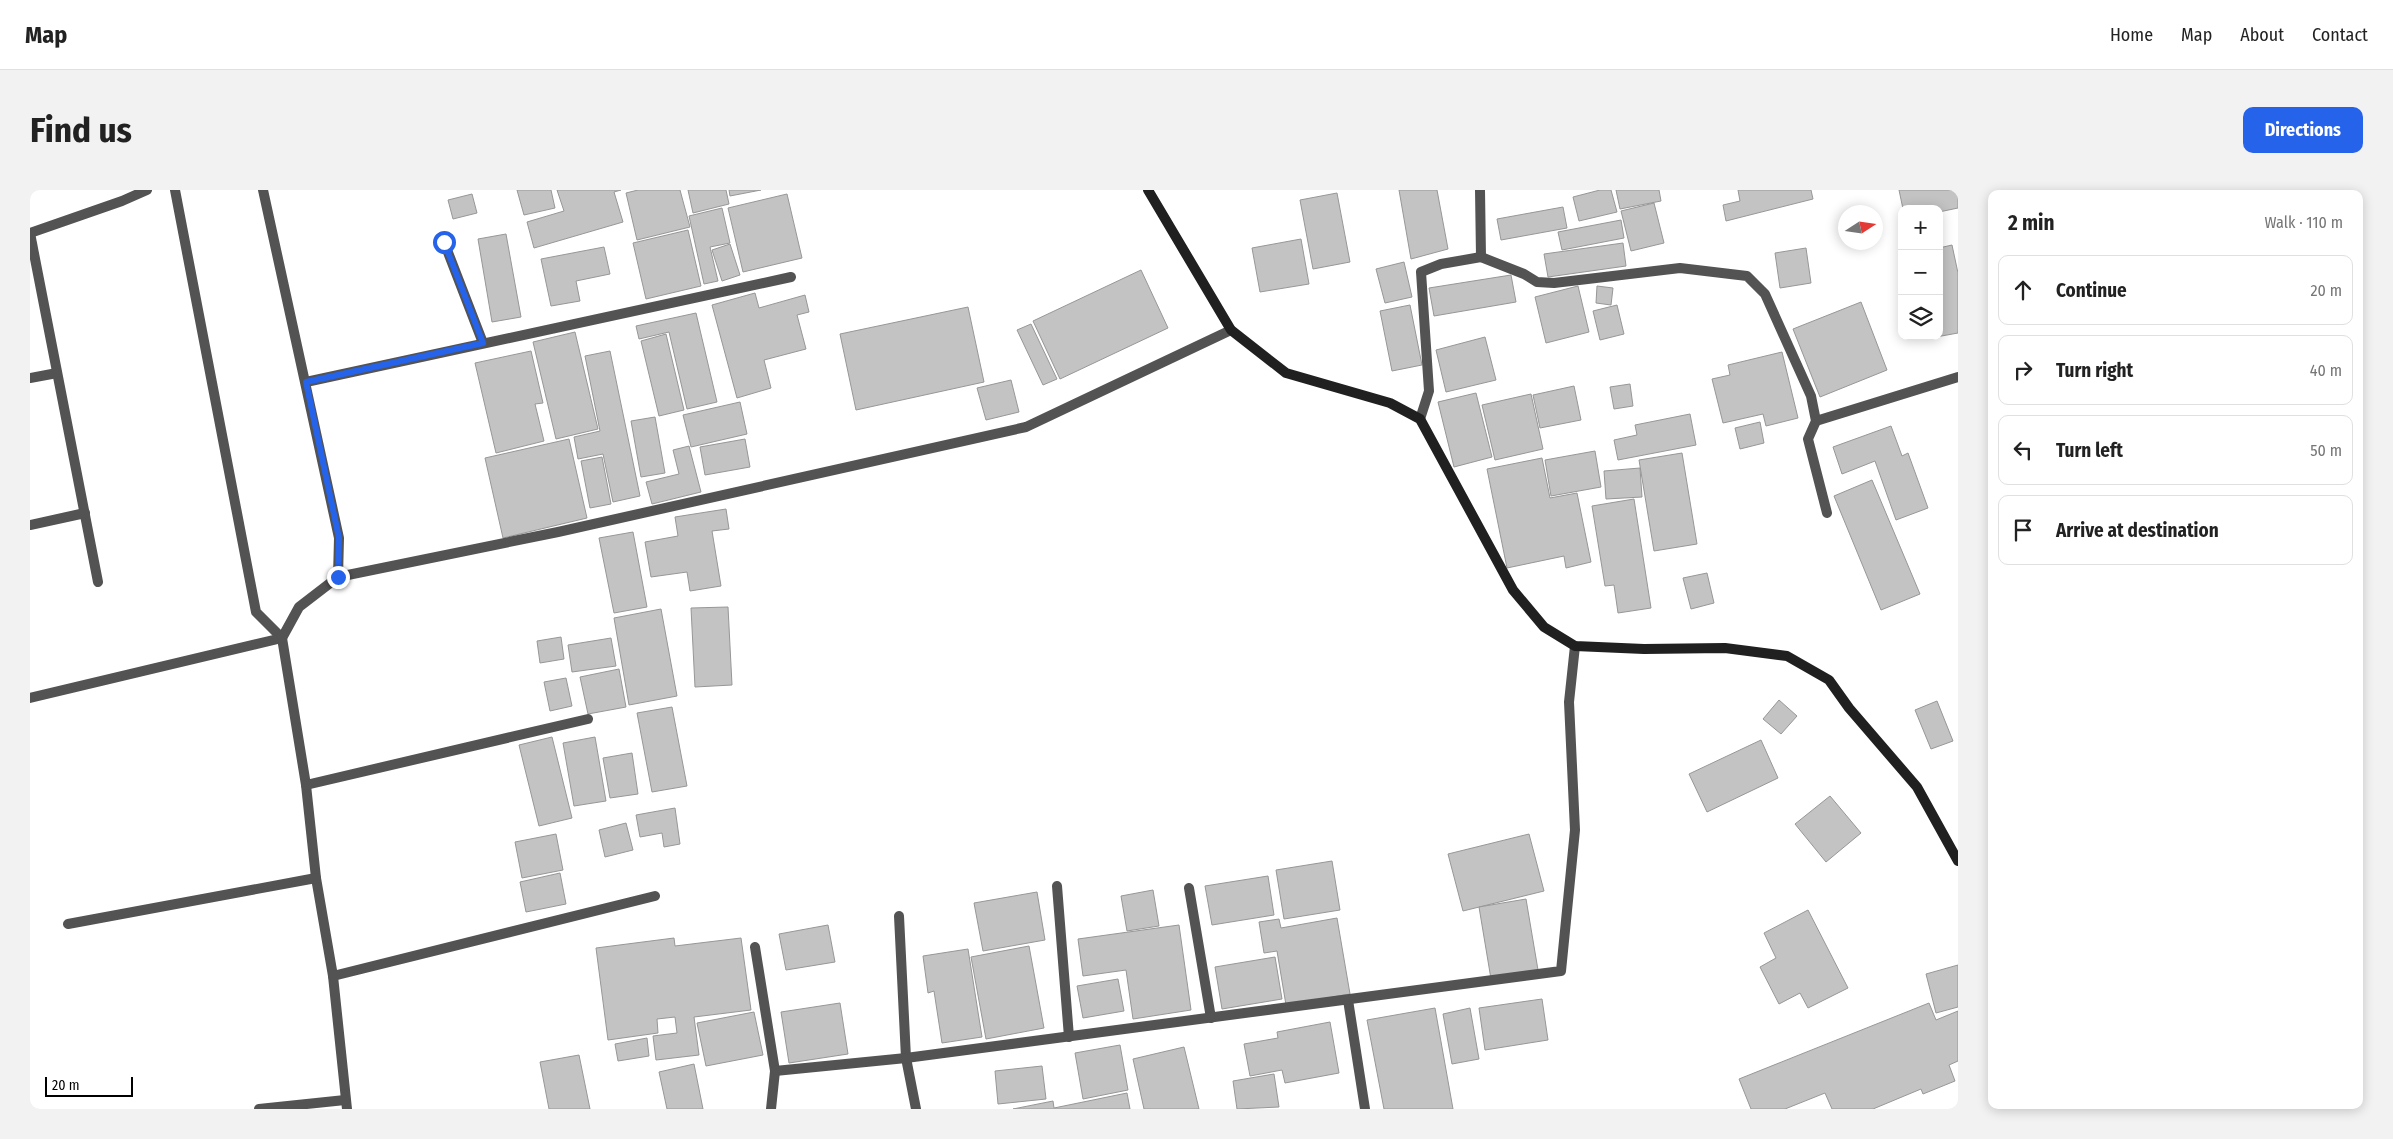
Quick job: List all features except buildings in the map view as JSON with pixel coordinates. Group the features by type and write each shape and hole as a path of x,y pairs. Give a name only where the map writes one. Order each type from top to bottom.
{"main road":[{"path":"1148,190 1231,330 1286,373 1390,403 1420,419 1513,590 1544,627 1575,646 1644,649 1724,648 1787,656 1828,680 1849,708 1917,787 1958,861"}],"street":[{"path":"98,582 30,233 122,201 146,190"},
{"path":"175,190 256,612 282,638 306,785 316,878 333,976 346,1104 259,1109"},
{"path":"263,190 339,538 338,577"},
{"path":"1480,190 1481,257"},
{"path":"444,242 483,343"},
{"path":"1420,419 1429,392 1421,272 1441,264 1481,257 1524,274 1538,282 1554,283 1680,268 1748,276 1765,294 1811,396 1816,421 1808,439 1827,513"},
{"path":"306,382 790,277"},
{"path":"30,698 282,638 299,607 338,577 558,532 1026,427 1231,330"},
{"path":"30,378 57,373"},
{"path":"1816,421 1958,377"},
{"path":"30,525 85,513"},
{"path":"775,1071 906,1058 1561,971 1574,830 1569,702 1575,646"},
{"path":"306,785 588,719"},
{"path":"68,924 316,878"},
{"path":"1058,886 1069,1037"},
{"path":"1189,888 1211,1018"},
{"path":"333,976 654,896"},
{"path":"899,916 906,1058 916,1109"},
{"path":"755,947 775,1071 771,1109"},
{"path":"1348,1000 1366,1109"}],"route":[{"path":"338,577 339,538 306,382 483,343 444,242"}]}
